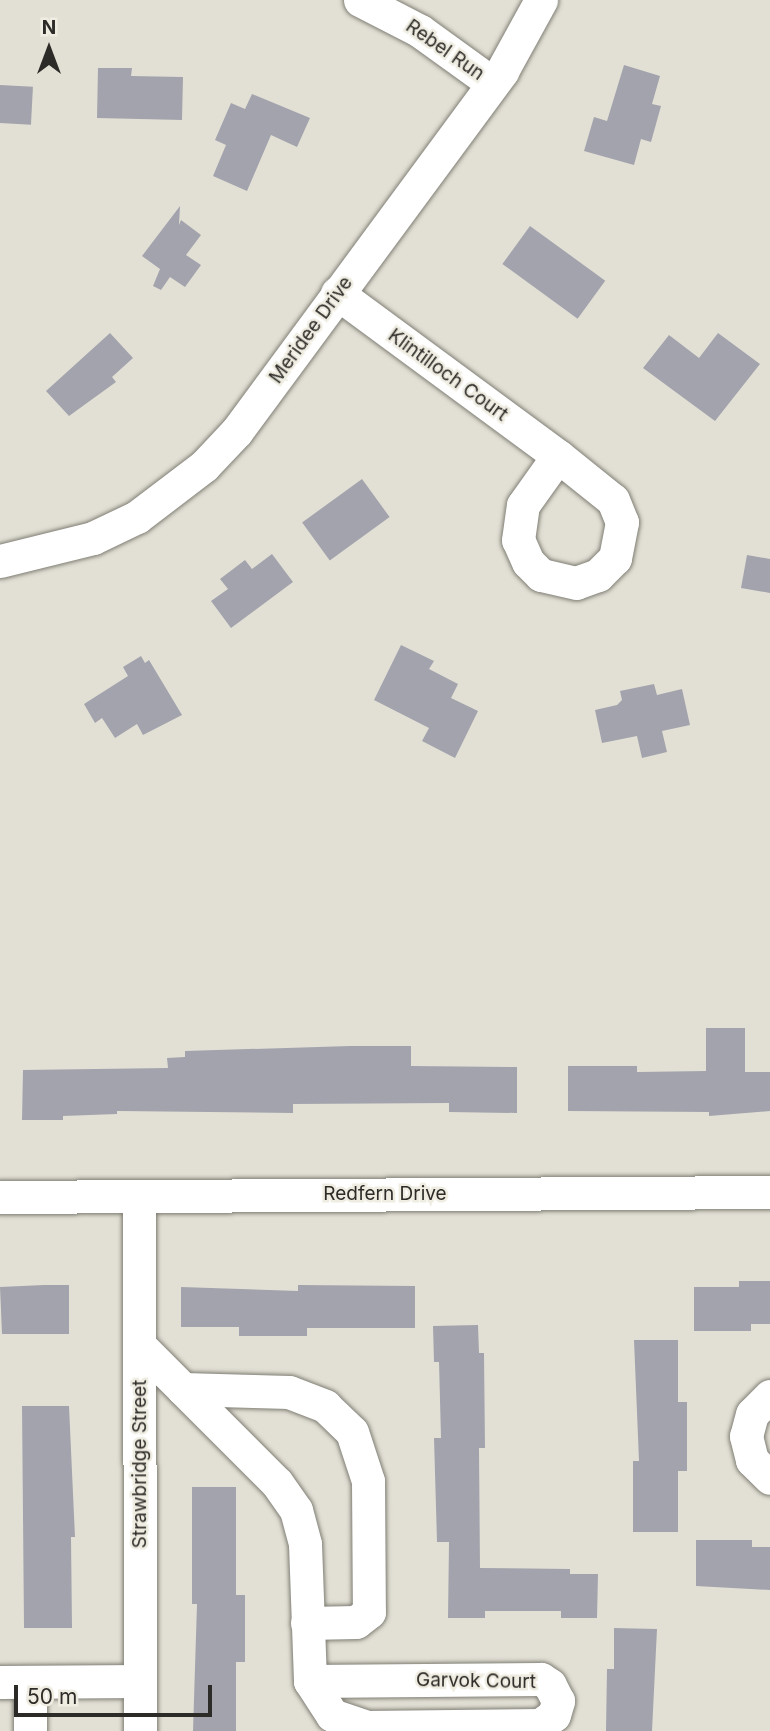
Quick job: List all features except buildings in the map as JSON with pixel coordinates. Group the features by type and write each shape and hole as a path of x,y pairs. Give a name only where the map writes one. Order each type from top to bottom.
{"street":[{"name":"Rebel Run","path":"360,0 420,31 492,83"},
{"name":"Meridee Drive","path":"0,561 93,538 136,517 177,490 237,431 492,83 541,0"},
{"name":"Klintilloch Court","path":"337,293 558,456"},
{"name":"Redfern Drive","path":"0,1196 770,1192"},
{"name":"Strawbridge Street","path":"139,1196 140,1731"},
{"name":"Garvok Court","path":"140,1346 277,1483 296,1510 304,1536 310,1681 332,1715 366,1727 540,1725 554,1715 558,1701 550,1685 541,1679 310,1681"},
{"path":"183,1389 289,1392 325,1406 344,1422 359,1444 368,1481 368,1616 356,1622 307,1623"},
{"path":"770,1396 752,1414 746,1436 752,1460 770,1478"},
{"path":"30,1731 15,1682 140,1681"}]}
